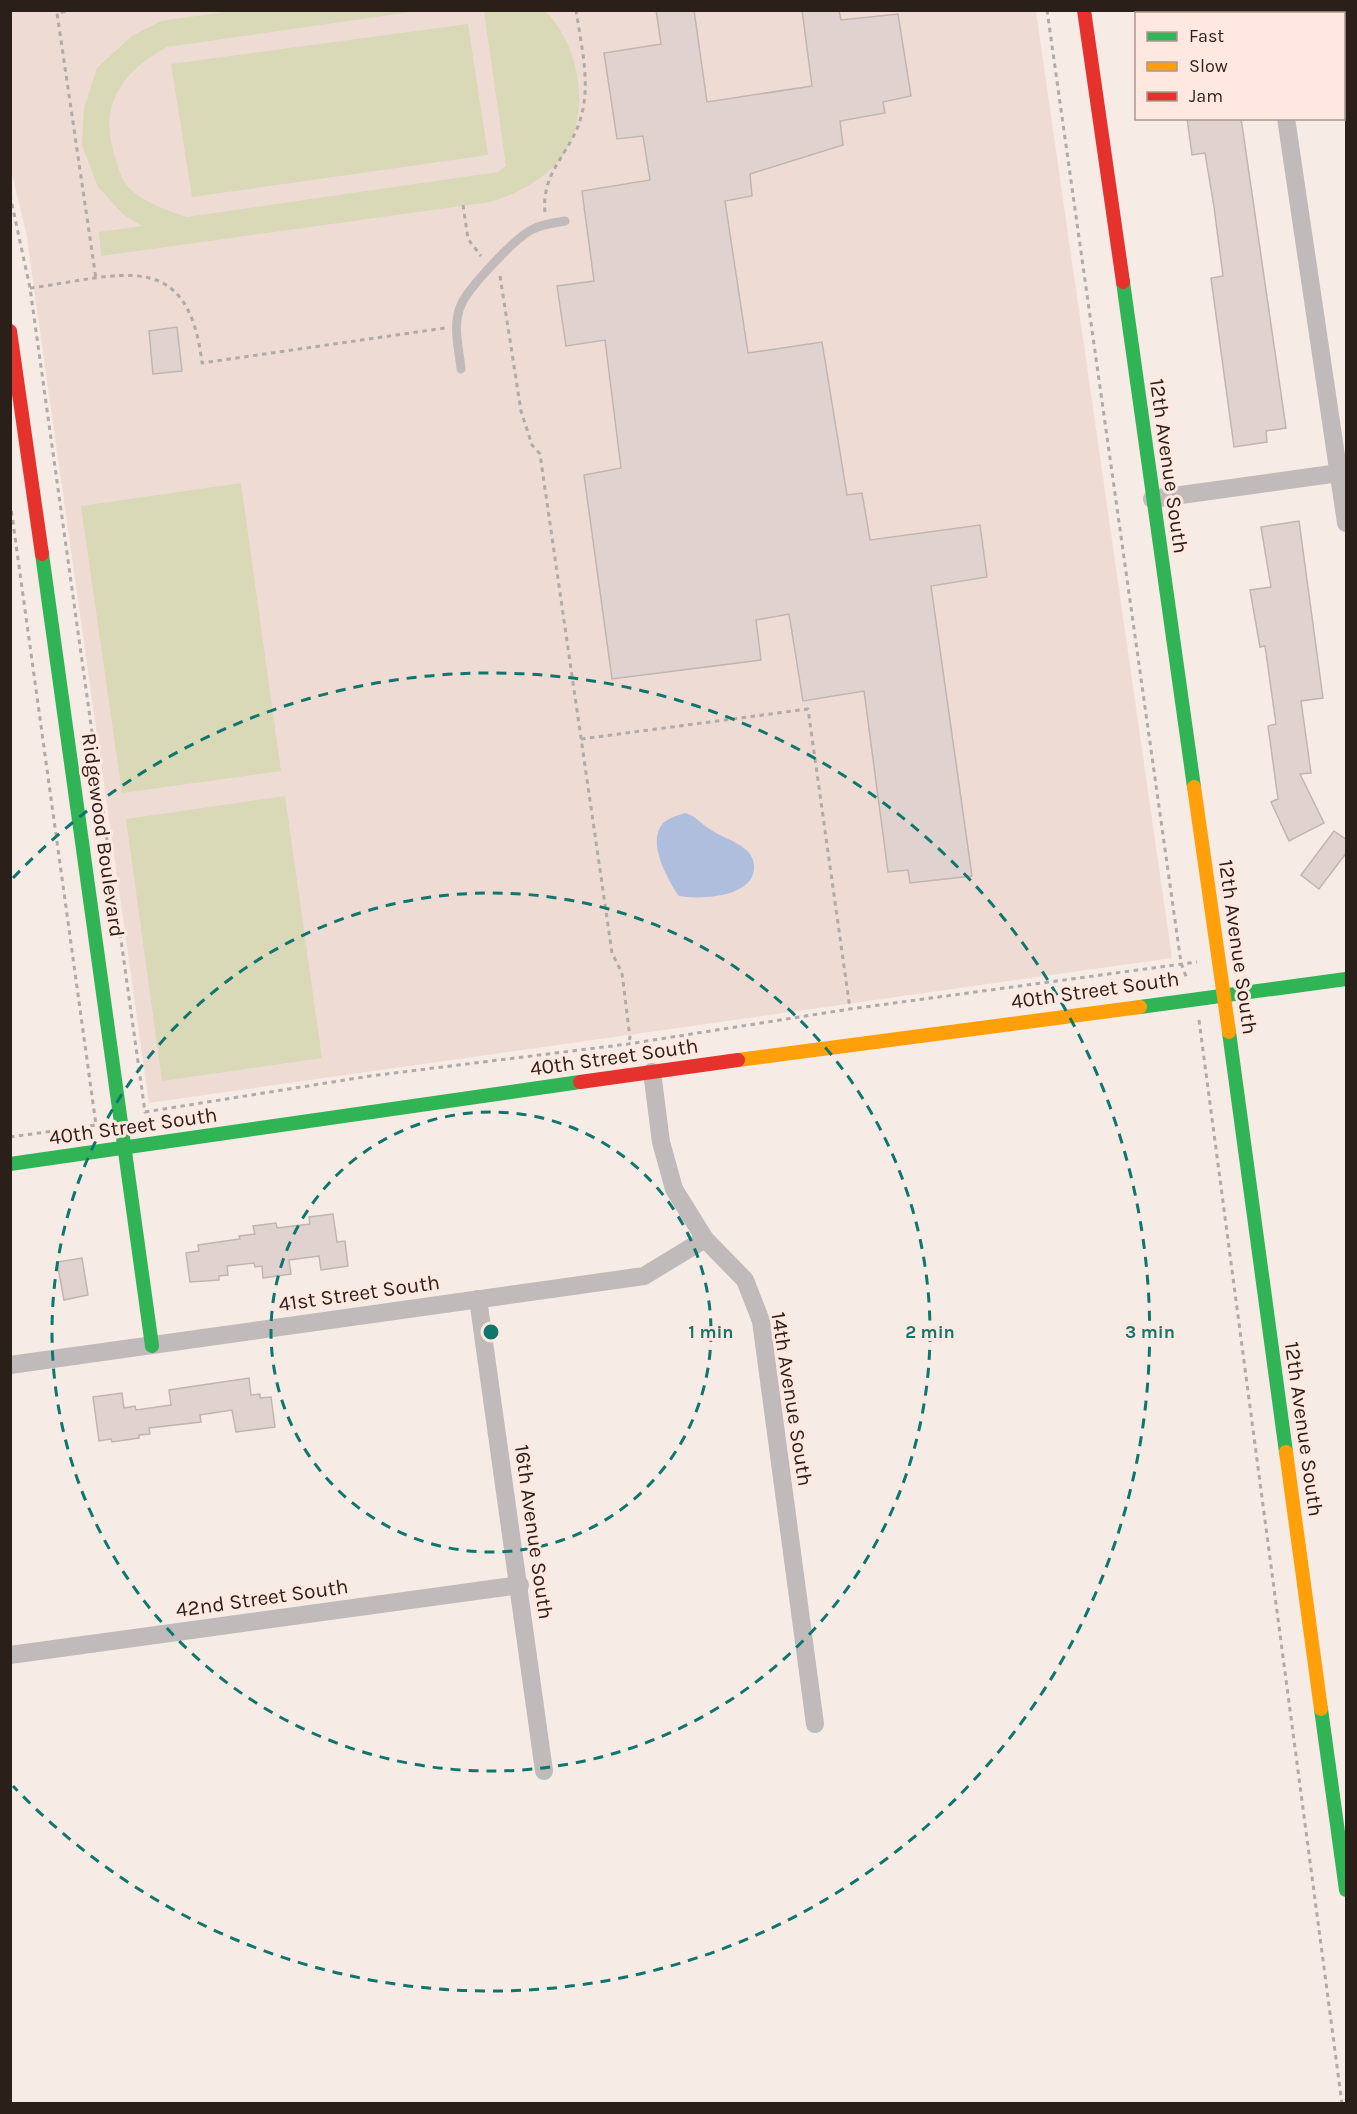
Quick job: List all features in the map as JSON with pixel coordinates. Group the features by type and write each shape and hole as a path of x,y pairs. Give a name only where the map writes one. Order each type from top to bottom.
{"street":[{"name":"12th Avenue South","path":"1084,10 1224,995 1347,1890"},
{"path":"1286,120 1343,472 1347,523"},
{"name":"Ridgewood Boulevard","path":"10,331 152,1346"},
{"path":"1152,499 1343,472"},
{"name":"40th Street South","path":"10,1164 652,1072 1347,979"},
{"name":"14th Avenue South","path":"652,1072 661,1142 674,1189 705,1239 745,1280 761,1321 815,1724"},
{"name":"41st Street South","path":"10,1365 644,1276 705,1239"},
{"name":"16th Avenue South","path":"478,1299 520,1585 544,1771"},
{"name":"42nd Street South","path":"10,1655 520,1585"}],"lane":[{"path":"462,369 456,326 461,304 492,266 523,235 546,224 565,221"}],"path":[{"path":"74,10 57,13 96,280"},
{"path":"546,224 544,201 550,175 581,119 586,80 576,10"},
{"path":"1047,10 1182,963 1200,1024 1342,2103"},
{"path":"10,195 30,288 145,1112 370,1076 628,1044 850,1009 1182,963 1219,960"},
{"path":"463,206 468,239 502,279 521,411 532,445 540,454 612,953 622,973 630,1038 628,1044"},
{"path":"30,288 132,274 163,281 178,292 194,320 202,363 456,326"},
{"path":"10,503 96,1125 10,1137"},
{"path":"581,739 808,709 850,1009"}],"shaded area":[{"path":"10,11 1036,11 1172,958 149,1103 26,232 11,170"}],"green space":[{"path":"232,11 418,11 167,47 137,68 117,93 109,124 120,173 129,188 136,194 152,204 187,217 498,172 506,166 484,11 545,11 558,27 568,45 579,87 579,109 575,130 567,149 554,166 540,178 508,196 490,202 101,256 99,232 142,226 124,215 98,187 82,145 84,108 97,68 132,36 161,21"},
{"path":"468,24 488,155 192,197 171,64"},
{"path":"241,483 281,771 122,793 81,506"},
{"path":"285,796 322,1058 162,1081 126,819"}],"water":[{"path":"685,813 695,817 712,831 741,846 749,853 754,869 745,886 712,897 679,896 665,872 657,842 663,823"}],"building":[{"path":"656,10 694,10 707,102 812,86 802,10 839,10 841,20 898,14 911,96 883,102 885,113 840,121 843,145 750,174 752,196 725,201 748,353 822,342 847,495 862,493 870,540 980,525 987,577 931,586 972,876 910,883 908,870 888,872 864,691 803,701 789,614 756,620 761,660 612,679 584,475 621,468 605,340 566,346 557,286 594,281 582,191 650,180 643,136 617,139 604,53 661,44"},
{"path":"1187,120 1241,120 1286,428 1266,431 1267,442 1234,447 1211,278 1223,276 1214,207 1205,153 1192,155"},
{"path":"177,327 182,371 153,374 149,331"},
{"path":"1299,521 1323,698 1301,701 1311,773 1300,774 1324,823 1289,841 1271,802 1278,799 1268,726 1276,724 1265,646 1260,647 1250,590 1271,587 1261,527"},
{"path":"1334,831 1347,840 1347,852 1319,889 1301,875"},
{"path":"333,1214 337,1242 345,1241 348,1266 321,1270 319,1256 289,1260 291,1274 263,1278 262,1266 255,1267 254,1263 227,1266 228,1275 219,1276 219,1280 190,1282 186,1253 199,1251 198,1245 240,1239 239,1236 255,1234 253,1226 276,1223 277,1228 310,1224 309,1217"},
{"path":"82,1258 88,1295 64,1300 57,1262"},
{"path":"249,1378 251,1395 260,1394 260,1398 271,1397 275,1427 236,1432 232,1410 200,1415 201,1422 149,1428 150,1434 139,1435 139,1438 112,1442 111,1439 99,1441 93,1397 122,1393 124,1408 135,1406 136,1410 171,1405 169,1390"}],"traffic: fast":[{"path":"1123,282 1194,787"},
{"path":"42,554 152,1346"},
{"path":"1140,1007 1346,979"},
{"path":"1229,1032 1286,1452"},
{"path":"10,1164 580,1082"},
{"path":"1321,1709 1346,1890"}],"traffic: slow":[{"path":"1194,787 1229,1032"},
{"path":"738,1060 1140,1007"},
{"path":"1286,1452 1321,1709"}],"traffic: jam":[{"path":"1084,10 1123,282"},
{"path":"10,331 42,554"},
{"path":"580,1082 738,1060"}]}
